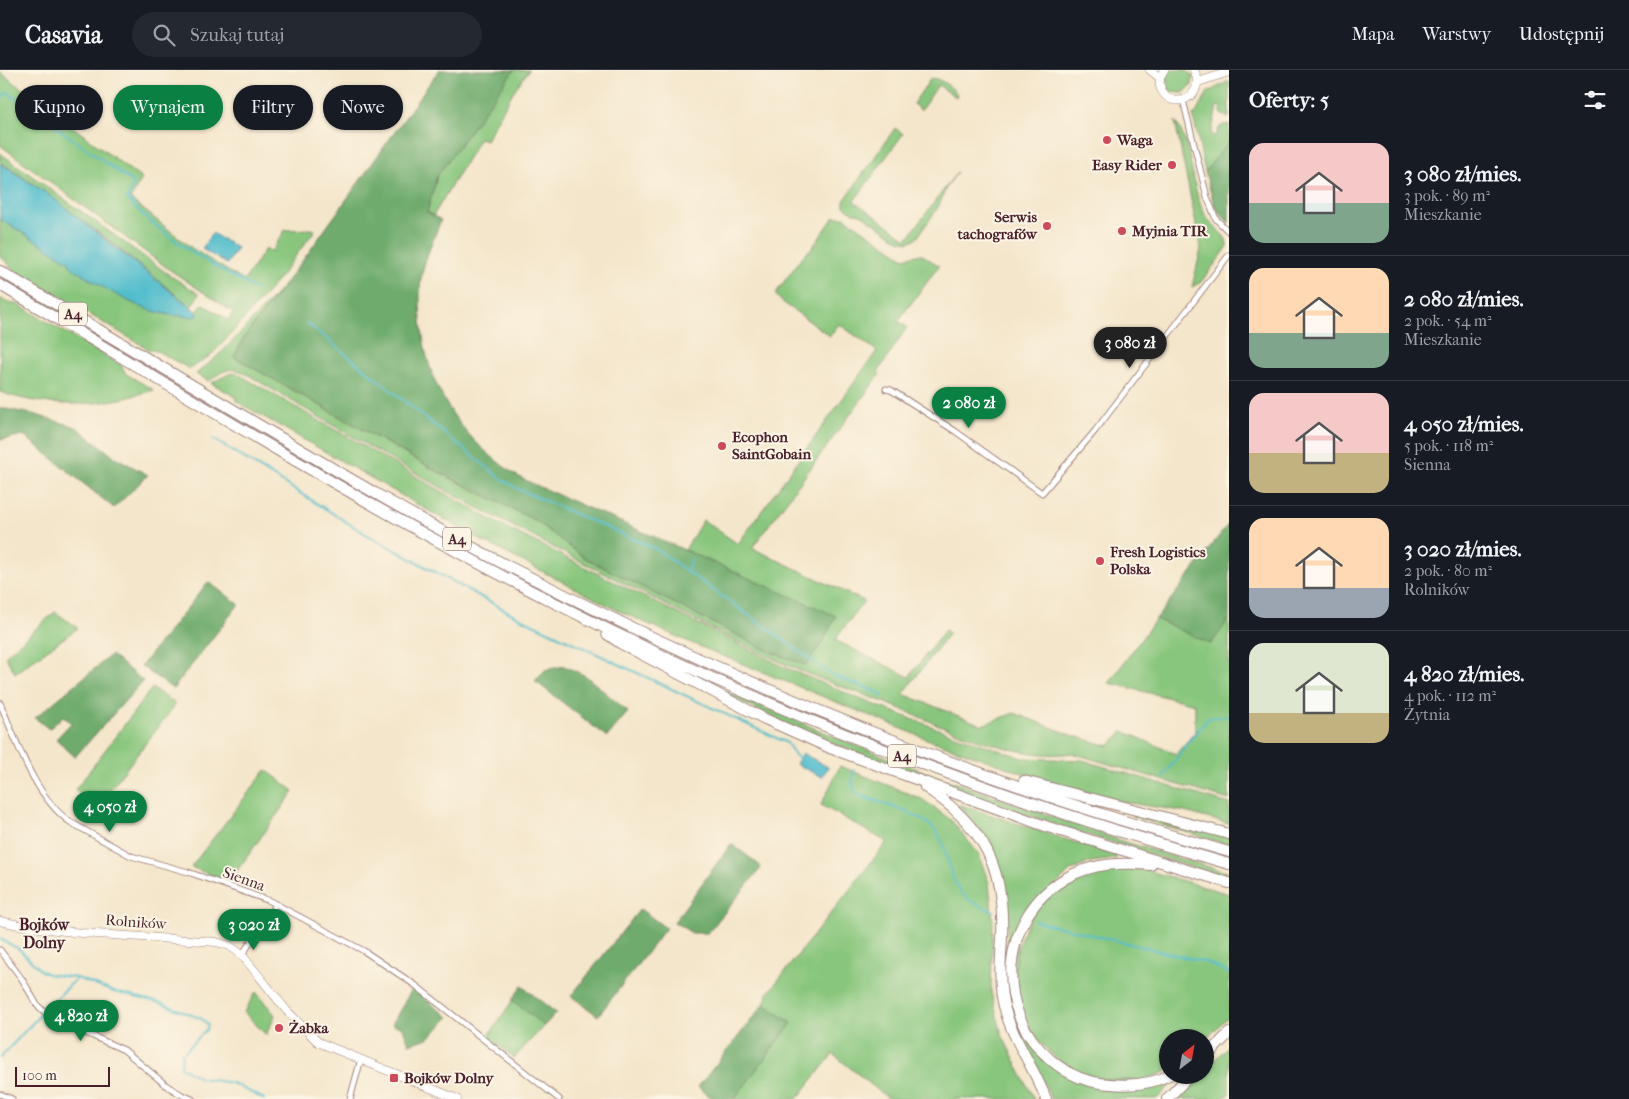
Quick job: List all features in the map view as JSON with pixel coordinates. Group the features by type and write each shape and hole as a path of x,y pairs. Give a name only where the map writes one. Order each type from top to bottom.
{"highway":[{"name":"A4","path":"2,272 415,516 601,613 783,695 936,756 1050,797 1229,852"},
{"name":"A4","path":"0,285 390,515 471,560 586,619 727,684 915,761 1060,813 1229,864"},
{"path":"586,619 620,643 765,718 830,748 1048,827 1229,883"},
{"path":"936,756 1083,798 1229,834"},
{"path":"912,778 948,804 970,826 985,848 995,869 1000,885 1003,908 1000,981 1003,1004 1009,1025 1046,1099"},
{"path":"1159,1078 1134,1086 1101,1084 1081,1078 1062,1069 1033,1042 1020,1019 1014,1001 1011,981 1016,943 1028,914 1038,901 1065,879 1090,868 1122,862 1179,869"},
{"path":"1214,1044 1228,1034"},
{"path":"1214,1049 1228,1034"},
{"path":"1167,1099 1181,1084"}],"street":[{"path":"1150,70 1160,78"},
{"path":"1164,70 1160,78 1160,84 1166,95 1176,100 1183,100 1194,94 1198,82 1194,70"},
{"path":"1198,82 1229,72"},
{"path":"1183,100 1207,198 1216,219 1229,232"},
{"path":"886,389 891,390 947,426 1042,493 1095,432 1229,254"},
{"name":"Sienna","path":"0,703 30,771 61,816 131,856 188,872 270,901 364,951 415,985 558,1099"},
{"path":"242,955 276,904"},
{"name":"Rolników","path":"0,921 24,926 81,932 216,942 230,946 242,955 287,1011 318,1042 457,1099"},
{"path":"0,950 22,979 37,1004 50,1017 124,1050 168,1086 192,1099"},
{"path":"350,1099 361,1059"},
{"path":"0,1094 12,1099"}],"green space":[{"path":"439,70 514,70 437,176 427,212 441,220 422,274 420,303 424,344 437,386 460,424 474,441 521,478 836,616 822,643 806,665 768,651 585,558 536,521 435,470 234,357 245,336 306,256 396,130 403,130 403,120"},
{"path":"514,70 529,70 513,92 486,140 480,138 433,216 427,212 437,176"},
{"path":"1168,70 1186,70 1193,76 1192,85 1183,93 1172,92 1168,88 1164,74"},
{"path":"0,72 17,85 15,85 15,130 77,130 142,179 130,199 193,249 244,281 265,249 272,251 285,230 315,230 277,281 222,344 210,356 190,369 157,351 150,350 12,269 0,257 0,219 70,262 87,278 130,301 160,313 198,315 197,312 203,304 228,320 233,312 170,270 0,145"},
{"path":"931,78 946,83 957,94 956,97 938,85 921,110 913,104"},
{"path":"1229,81 1229,118 1221,114 1221,107 1217,106 1211,135 1216,136 1220,127 1229,124 1229,141 1205,172 1193,115 1208,92"},
{"path":"1175,121 1185,141 1197,196 1202,208 1208,220 1224,237 1227,244 1227,248 1201,282 1192,287 1201,249"},
{"path":"895,128 903,134 854,201 907,239 957,172 946,188 939,206 917,238 909,242 899,240 861,214 854,213 844,206 844,201"},
{"path":"1229,141 1229,223 1215,208 1205,172"},
{"path":"0,153 171,276 199,294 191,307 49,195 4,164 0,165"},
{"path":"834,217 844,217 904,258 921,254 939,266 898,321 907,327 878,372 880,374 752,548 864,601 835,640 909,677 945,630 949,633 903,694 982,725 1014,713 1074,736 1109,746 1123,731 1176,754 1195,732 1195,704 1109,683 1156,619 1211,644 1229,619 1229,800 1072,753 1051,755 1029,753 980,740 812,676 721,634 542,542 392,460 243,372 229,370 209,381 196,374 231,342 285,284 245,336 234,357 434,470 536,521 585,558 768,651 806,665 718,565 685,550 703,520 738,544 877,351 839,324 830,336 781,301 776,295 803,256 812,248"},
{"path":"0,298 8,303 17,304 121,365 126,374 154,390 115,400 82,404 40,402 0,392"},
{"path":"231,373 238,374 497,523 784,667 870,703 1023,758 1082,760 1229,804 1229,824 1181,811 1123,802 1045,781 927,739 696,645 623,613 473,536 236,401 236,397 211,383"},
{"path":"0,408 33,414 76,427 113,456 148,475 114,508 23,435 0,440"},
{"path":"1229,523 1229,619 1211,644 1156,619"},
{"path":"208,582 239,604 173,689 141,666"},
{"path":"55,612 78,628 15,673 5,656"},
{"path":"111,655 143,681 75,757 56,739 71,723 63,716 49,729 35,718"},
{"path":"564,666 586,676 628,712 607,737 535,681 545,670"},
{"path":"712,686 933,775 1125,842 1229,873 1229,879 1048,822 914,775 790,725 750,707"},
{"path":"152,688 176,704 96,808 75,790"},
{"path":"840,766 922,799 951,820 978,853 989,883 993,922 991,992 1002,1035 1034,1099 889,1099 833,1054 797,1099 734,1099 792,1023 764,1004 768,993 887,842 821,805"},
{"path":"266,770 294,791 229,882 191,867"},
{"path":"961,805 1116,856 1116,859 1091,862 1070,871 1018,924 1013,1012 1019,1028 1032,1046 1078,1080 1159,1080 1159,1084 1171,1084 1157,1099 1051,1099 1019,1033 1008,1005 1004,972 1007,941 1006,902 999,868 984,837 959,806"},
{"path":"1134,814 1229,837 1229,845 1133,816"},
{"path":"731,844 756,862 761,868 708,933 692,933 674,922"},
{"path":"1112,868 1146,870 1229,894 1229,1016 1214,1031 1214,1029 1159,1029 1159,1074 1150,1078 1131,1081 1104,1080 1070,1068 1045,1047 1030,1028 1021,1007 1016,984 1016,961 1021,938 1031,917 1047,898 1061,887 1094,873"},
{"path":"640,909 666,928 598,1016 571,996"},
{"path":"522,986 556,1013 544,1026 512,1000"},
{"path":"412,989 449,1017 429,1038 409,1044 403,1028 392,1024"},
{"path":"256,992 275,1015 266,1035 244,1012"},
{"path":"514,998 544,1026 514,1058 488,1037"},
{"path":"764,1004 792,1023 734,1099 713,1099 698,1087"},
{"path":"1229,1045 1229,1094 1222,1099 1177,1099 1191,1084 1214,1084 1214,1061"}],"water":[{"path":"2,164 49,195 197,312 198,315 196,317 165,314 138,306 89,279 69,265 70,262 0,219 0,165"},
{"path":"212,233 237,248 227,264 202,249"},
{"path":"802,753 828,767 822,777 796,764"}],"waterway":[{"path":"0,100 7,92 134,183 127,199 142,214 189,250 257,290"},
{"path":"307,323 499,477 518,489 656,549 828,672 836,677 880,693 882,697"},
{"path":"213,439 369,536 516,616 787,743 799,758"},
{"path":"687,571 691,559"},
{"path":"1163,777 1186,745 1209,718 1229,716"},
{"path":"854,770 852,785 856,793 906,811 935,830 942,843 952,876 960,891 973,902 994,911"},
{"path":"1035,921 1205,962 1229,973"},
{"path":"0,939 19,949 41,971 48,974 77,978 114,992 161,1003 202,1019 208,1025 206,1030 182,1054 181,1067 200,1078 232,1083 264,1099"},
{"path":"47,1008 77,978"},
{"path":"0,1058 40,1015"}],"place":[{"name":"Waga","path":"1107,140"},
{"name":"Easy Rider","path":"1172,165"},
{"name":"Serwis tachografów","path":"1047,226"},
{"name":"Myjnia TIR","path":"1122,231"},
{"name":"Ecophon SaintGobain","path":"722,446"},
{"name":"Fresh Logistics Polska","path":"1100,561"},
{"name":"Żabka","path":"279,1028"},
{"name":"Bojków Dolny","path":"394,1078"}],"district":[{"name":"Bojków Dolny","path":"44,933"}]}
